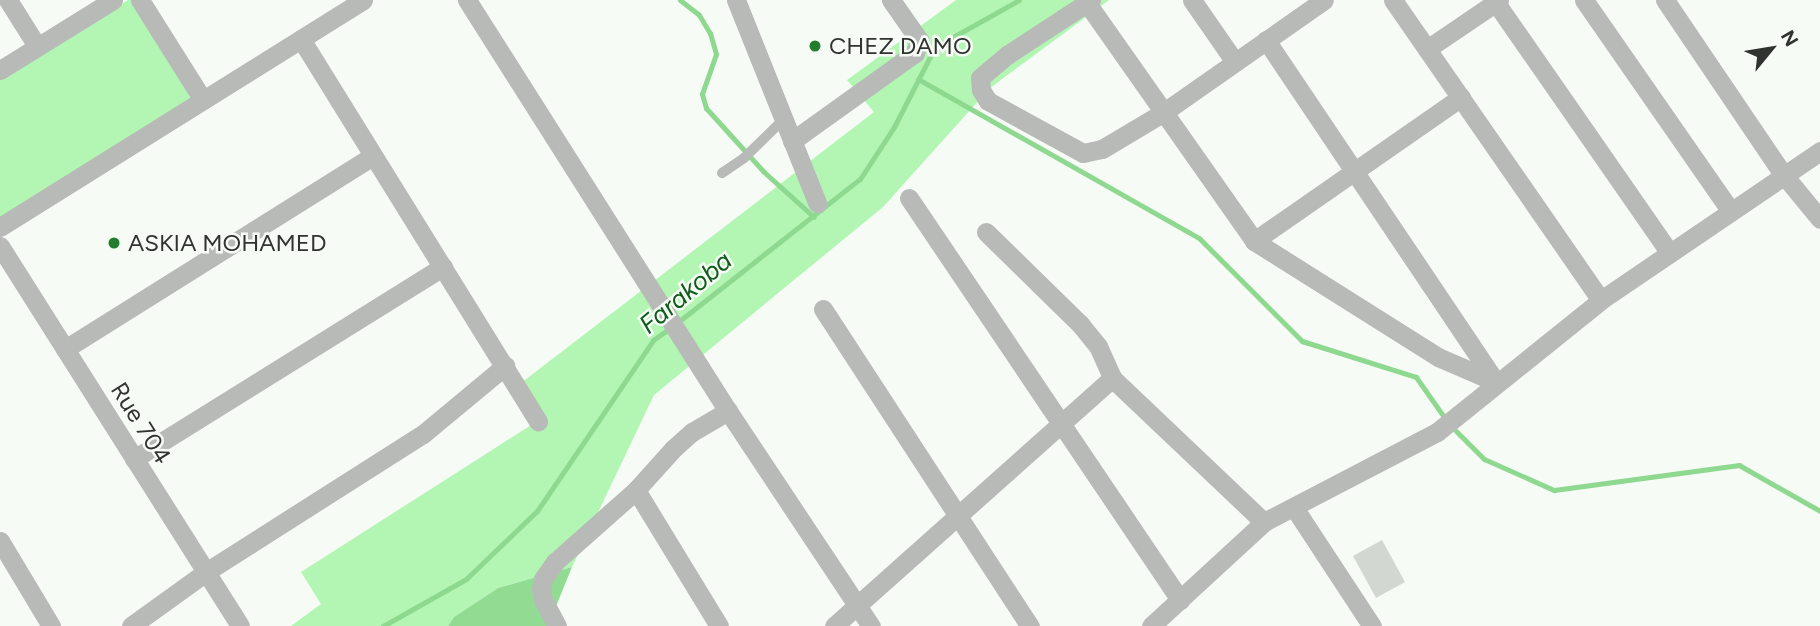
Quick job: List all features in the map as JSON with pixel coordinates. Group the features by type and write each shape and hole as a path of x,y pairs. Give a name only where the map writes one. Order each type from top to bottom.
{"street":[{"path":"8,0 37,47"},
{"path":"0,70 113,0"},
{"path":"140,0 203,100"},
{"path":"0,227 363,0"},
{"path":"467,0 728,411 871,626"},
{"path":"736,0 817,203"},
{"path":"792,141 915,53 919,40 891,0"},
{"path":"1192,0 1235,62"},
{"path":"1324,0 1164,112 1102,149 1083,153 988,101 981,90 980,78 991,67 1089,1 1164,112 1254,241 1438,357 1496,382"},
{"path":"1393,0 1601,300"},
{"path":"1584,0 1730,210"},
{"path":"1665,0 1783,174 1820,219"},
{"path":"1427,49 1496,1 1669,253"},
{"path":"301,39 538,421"},
{"path":"1266,40 1496,382"},
{"path":"1254,241 1461,97"},
{"path":"1151,626 1264,522 1295,509 1437,432 1601,300 1820,150"},
{"path":"65,349 373,156"},
{"path":"909,198 1180,600"},
{"path":"986,232 1080,324 1098,346 1112,378 1264,522"},
{"name":"Rue 704","path":"0,246 240,626"},
{"path":"134,459 443,267"},
{"path":"823,309 1030,626"},
{"path":"131,626 206,572 423,434 505,366"},
{"path":"834,626 1112,378"},
{"path":"557,626 543,600 543,579 555,562 636,490 674,448 728,411"},
{"path":"636,490 719,626"},
{"path":"1295,509 1367,620 1348,626"},
{"path":"0,541 51,626"}],"lane":[{"path":"722,173 744,158 784,119"}],"green space":[{"path":"128,0 139,0 198,94 0,217 0,80"},
{"path":"956,0 1109,0 990,88 883,207 654,395 572,567 498,588 454,617 448,626 291,626 321,604 301,572 539,420 521,383 874,112 847,80"},
{"path":"572,567 548,626 448,626 454,617 498,588"}],"building":[{"path":"1382,540 1405,582 1376,598 1353,556"}],"waterway":[{"path":"680,0 699,15 710,33 716,54 702,94 706,108 764,172 814,217"},
{"name":"Farakoba","path":"678,322 860,179 894,127 935,47 1019,0"},
{"path":"918,79 1199,238 1302,341 1416,377 1444,417"},
{"name":"Farakoba","path":"383,626 466,579 537,511 653,340 670,328"},
{"path":"1456,431 1484,459 1554,490 1739,465 1820,511"}],"place":[{"name":"CHEZ DAMO","path":"815,46"},
{"name":"ASKIA MOHAMED","path":"114,243"}]}
